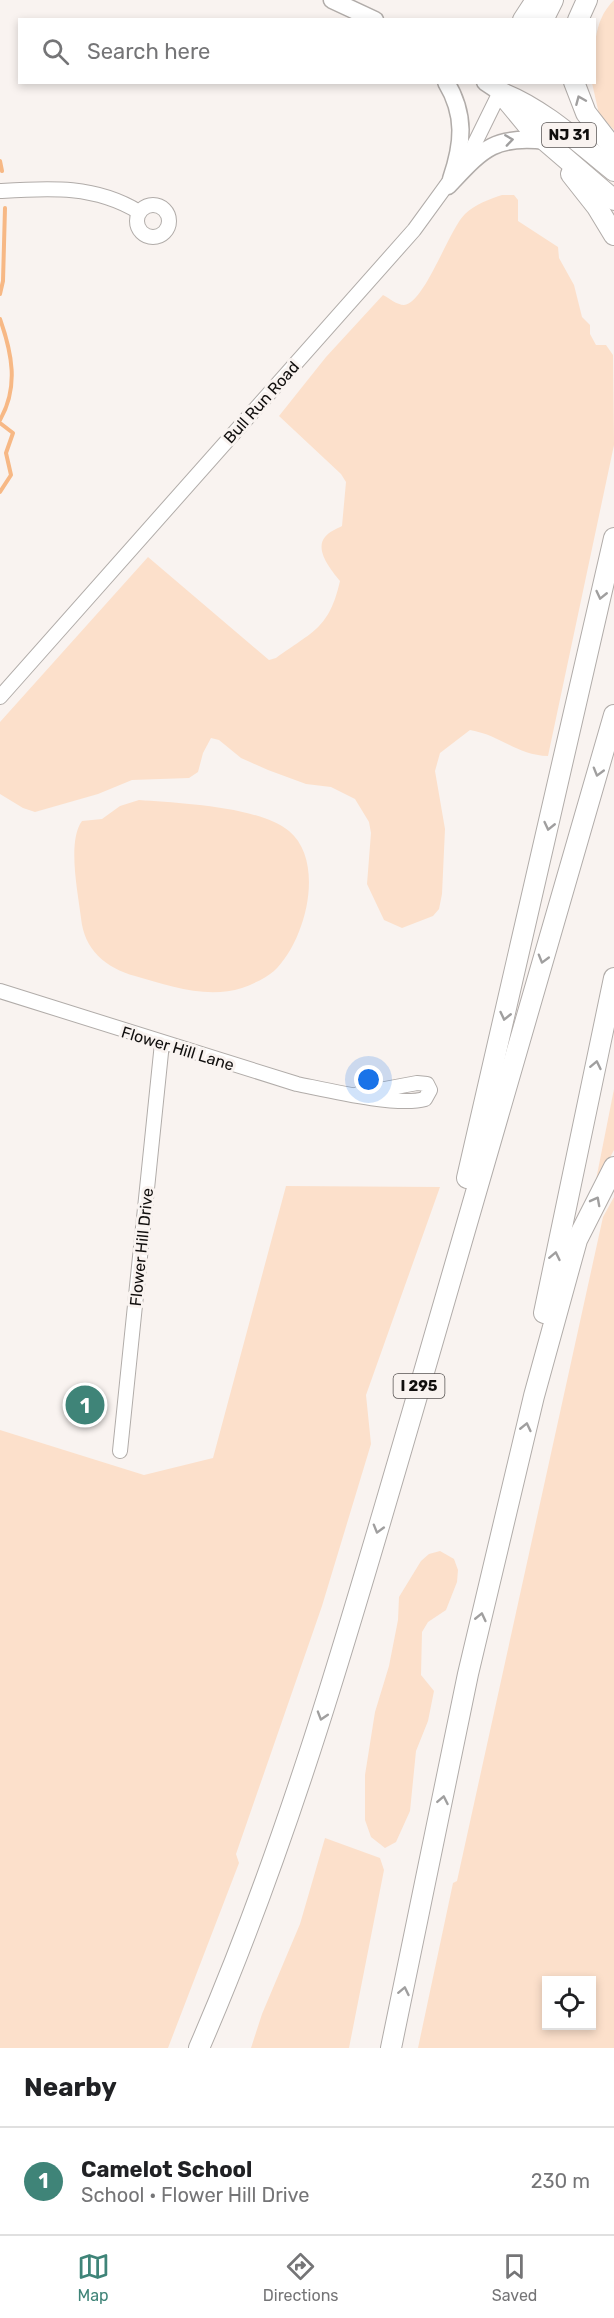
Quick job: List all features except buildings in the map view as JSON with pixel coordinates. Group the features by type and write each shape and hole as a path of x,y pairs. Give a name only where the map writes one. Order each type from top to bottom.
{"highway":[{"path":"524,18 536,0"},
{"path":"544,18 553,0"},
{"path":"579,18 587,0"},
{"path":"575,84 590,118 614,149"},
{"name":"NJ 31","path":"496,86 524,92 614,171"},
{"name":"NJ 31","path":"496,86 529,127 614,200"},
{"path":"524,92 529,127"},
{"path":"546,141 597,207 614,235"},
{"path":"387,1497 480,1125 614,538"},
{"name":"I 295","path":"199,2048 245,1939 288,1823 387,1497 614,715"},
{"path":"534,1396 534,1360 614,978"},
{"path":"391,2048 468,1674 534,1396 577,1240 614,1167"}],"main road":[{"path":"332,0 371,18"},
{"path":"447,84 462,127 460,152 448,186"},
{"path":"448,186 482,150 496,142 518,139 546,141"}],"street":[{"name":"Bull Run Road","path":"0,697 395,252 448,186 483,132 496,86"},
{"path":"0,191 79,189 113,198 139,212"},
{"name":"Flower Hill Lane","path":"0,991 297,1084 358,1094"},
{"name":"Flower Hill Drive","path":"120,1451 162,1043"}],"shaded area":[{"path":"614,0 614,130 599,114 592,84 596,84 598,28"},
{"path":"502,195 514,195 518,200 518,221 558,247 559,258 574,285 582,317 590,325 590,334 596,345 606,345 613,355 614,445 548,756 518,749 470,730 440,753 435,771 445,829 442,894 439,909 433,916 402,928 384,920 367,884 371,833 369,822 355,799 331,787 306,784 268,770 241,758 219,740 211,738 203,753 198,772 189,778 132,780 98,794 35,812 23,808 0,794 0,722 148,557 269,660 276,658 310,634 325,619 336,597 340,581 325,560 322,542 328,534 342,526 346,482 341,474 279,416 326,357 383,295 401,305 412,301 428,279 465,214 478,205"},
{"path":"139,800 217,807 258,816 289,831 300,845 307,862 309,881 303,922 285,958 271,974 242,988 202,992 161,984 124,973 98,956 83,929 76,882 75,841 82,821 102,819 120,806"},
{"path":"614,1089 614,1150 595,1185"},
{"path":"286,1186 440,1187 366,1395 371,1444 322,1606 236,1854 239,1863 168,2048 0,2048 0,1430 144,1475 213,1458"},
{"path":"614,1197 614,2048 418,2048 453,1883 457,1881 603,1217"},
{"path":"440,1551 454,1559 458,1570 457,1582 446,1610 428,1622 422,1632 421,1675 434,1691 428,1721 416,1751 410,1811 396,1842 385,1848 371,1837 365,1820 365,1775 375,1712 389,1666 398,1620 399,1597 421,1561 429,1554"},
{"path":"325,1838 380,1858 384,1870 349,2048 251,2048 262,2014 300,1924"}],"waterway":[{"path":"0,161 2,171"},
{"path":"0,294 3,281 5,208"},
{"path":"0,319 8,344 12,370 10,395 0,420"},
{"path":"0,423 13,433 6,453 11,475 0,492"}],"place":[{"name":"Camelot School","path":"85,1405"}]}
